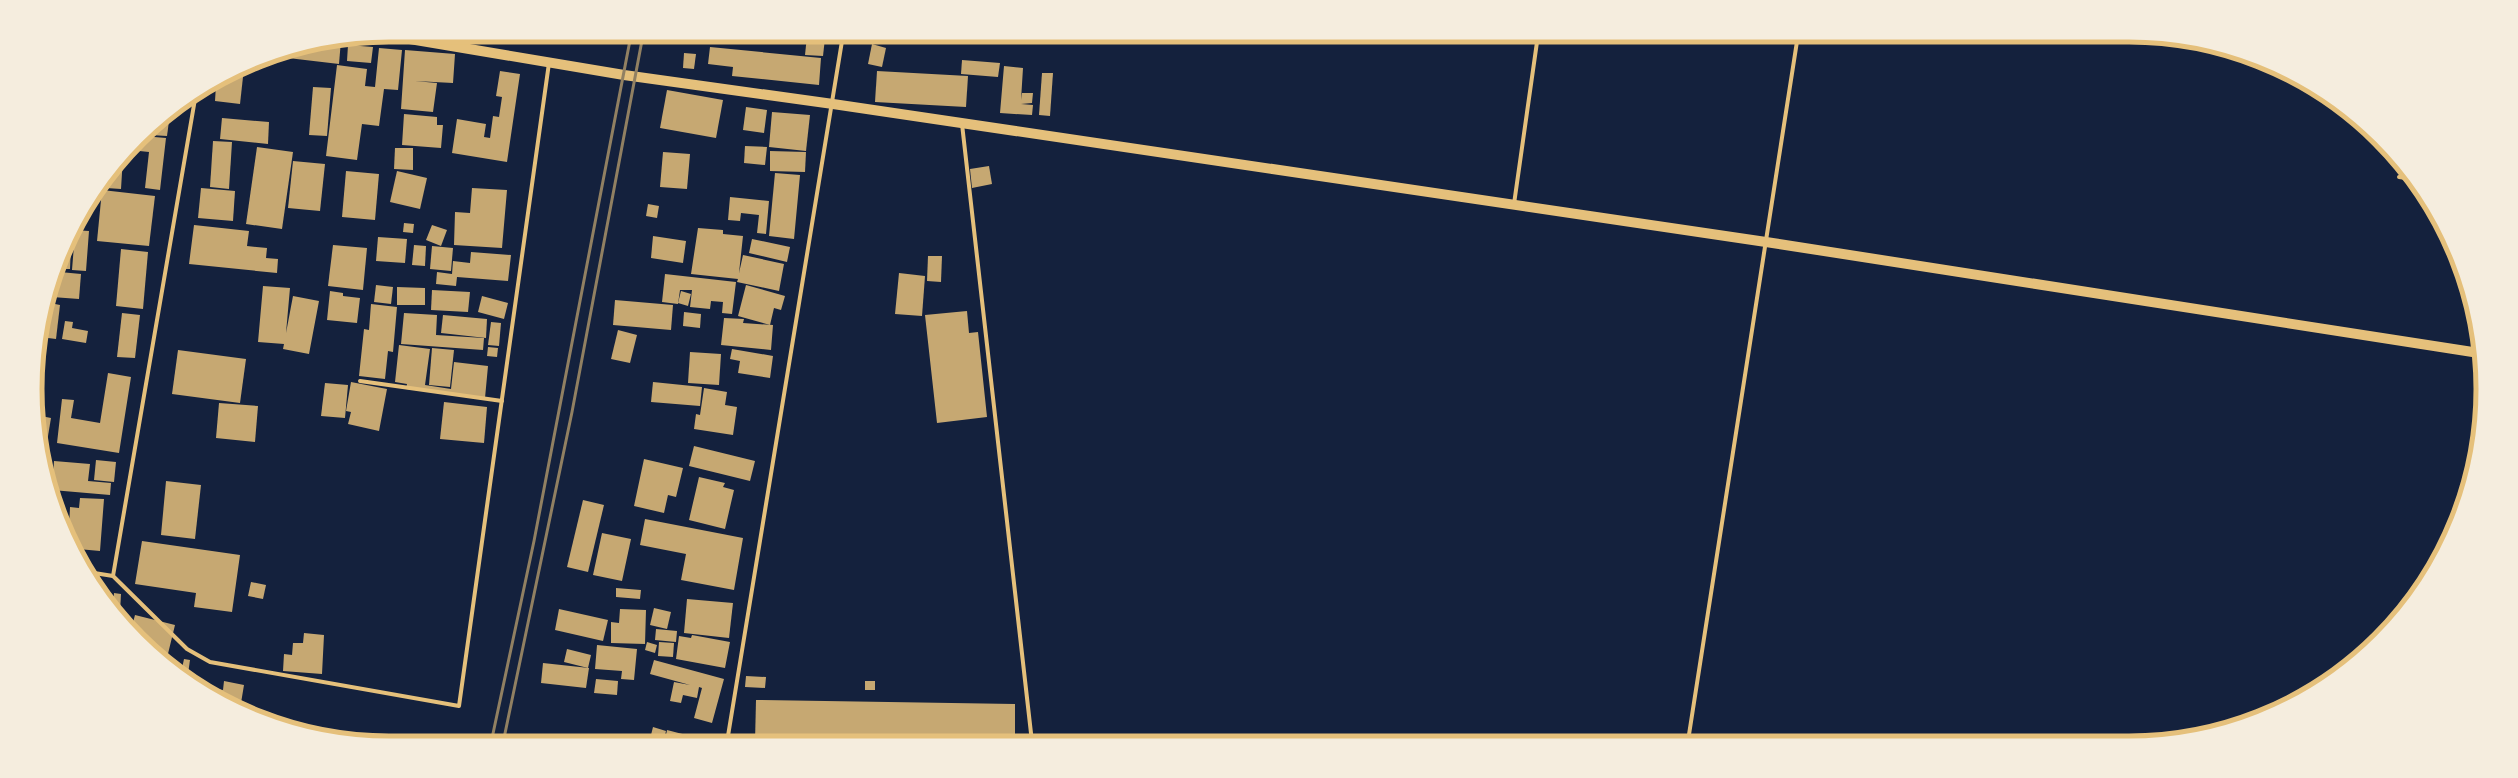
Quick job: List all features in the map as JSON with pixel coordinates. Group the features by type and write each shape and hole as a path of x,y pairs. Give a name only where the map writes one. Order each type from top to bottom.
{"main road":[{"path":"422,42 629,76 832,104 1766,242 2474,352"}],"street":[{"path":"443,46 446,42"},
{"path":"727,736 842,42"},
{"path":"1514,205 1537,42"},
{"path":"1689,736 1797,42"},
{"path":"95,573 113,576 187,649 210,662 459,706 549,62"},
{"path":"113,576 195,101"},
{"path":"962,124 1031,736"},
{"path":"2399,177 2404,178"},
{"path":"360,381 502,401"}],"building":[{"path":"806,42 825,42 823,56 805,55"},
{"path":"872,44 886,48 882,67 868,64"},
{"path":"348,45 373,47 371,63 347,61"},
{"path":"341,46 339,64 288,58 299,54"},
{"path":"710,47 821,58 819,85 732,76 733,67 708,64"},
{"path":"379,48 402,50 398,90 384,89 379,126 362,124 357,160 326,156 337,65 367,69 365,86 375,87"},
{"path":"405,50 455,54 453,83 415,81 437,83 433,112 401,109"},
{"path":"684,53 696,54 694,69 683,68"},
{"path":"962,60 1000,63 998,77 961,74"},
{"path":"1004,66 1023,68 1021,100 1022,93 1033,93 1032,103 1021,104 1033,105 1032,115 1000,113"},
{"path":"500,71 520,74 507,162 452,153 457,119 486,124 484,137 490,138 493,116 499,117 502,97 496,96"},
{"path":"877,71 968,76 966,107 875,102"},
{"path":"1042,73 1053,73 1050,116 1039,115"},
{"path":"243,74 240,104 215,101 216,88"},
{"path":"313,87 331,88 327,136 309,135"},
{"path":"667,90 723,100 716,138 660,128"},
{"path":"746,107 767,110 764,133 743,130"},
{"path":"772,112 810,115 806,151 769,147"},
{"path":"404,114 437,117 437,125 443,125 441,148 402,145"},
{"path":"222,118 269,122 268,144 220,139"},
{"path":"169,121 167,136 153,135"},
{"path":"151,137 166,138 160,190 145,188 149,152 137,151"},
{"path":"213,141 232,142 229,189 210,187"},
{"path":"745,146 767,147 765,165 744,163"},
{"path":"257,147 293,152 282,229 246,224"},
{"path":"395,148 413,148 413,170 394,169"},
{"path":"770,151 806,152 805,172 770,171"},
{"path":"663,152 690,154 687,189 660,187"},
{"path":"293,161 325,164 320,211 288,208"},
{"path":"989,166 992,184 972,188 970,169"},
{"path":"122,167 121,189 106,188"},
{"path":"346,171 379,174 375,220 342,217"},
{"path":"397,171 427,178 420,209 390,202"},
{"path":"775,173 800,175 794,239 769,236"},
{"path":"201,188 235,191 233,221 198,218"},
{"path":"472,188 507,190 502,248 454,245 455,212 470,213"},
{"path":"104,190 155,196 149,246 97,241 102,194"},
{"path":"730,197 769,201 766,234 757,233 759,215 741,213 740,221 728,220"},
{"path":"648,204 659,206 657,218 646,216"},
{"path":"404,223 414,224 413,233 403,232"},
{"path":"194,225 249,231 247,246 267,248 266,258 278,259 277,273 189,264"},
{"path":"432,225 447,230 441,246 426,240"},
{"path":"698,228 723,230 723,234 743,236 739,273 743,255 784,264 779,291 737,282 738,279 691,274"},
{"path":"81,230 89,231 86,271 72,270 74,245"},
{"path":"653,236 686,241 683,263 651,258"},
{"path":"378,237 407,239 405,263 376,261"},
{"path":"752,239 790,247 787,262 749,253"},
{"path":"333,245 367,248 363,290 328,286"},
{"path":"414,245 426,246 425,266 412,265"},
{"path":"432,246 453,248 451,271 430,269"},
{"path":"121,249 148,252 143,309 116,306"},
{"path":"71,250 70,269 63,269"},
{"path":"471,252 511,255 508,281 457,277 456,286 436,284 437,272 452,274 453,261 470,263"},
{"path":"928,256 942,256 941,282 927,281"},
{"path":"62,272 81,274 79,299 54,297"},
{"path":"899,273 925,276 922,316 895,314"},
{"path":"665,274 736,282 732,314 722,313 723,302 711,301 710,309 690,307 692,290 680,290 678,304 662,302"},
{"path":"376,285 393,287 391,304 374,302"},
{"path":"746,285 785,296 781,310 774,308 770,325 738,316"},
{"path":"263,286 290,288 286,333 293,296 319,301 309,354 283,349 284,344 258,342"},
{"path":"397,287 425,288 425,305 397,305"},
{"path":"432,290 470,292 468,312 431,310"},
{"path":"330,291 343,293 343,296 360,298 357,323 327,320"},
{"path":"681,291 691,294 688,306 678,303"},
{"path":"482,296 508,303 504,319 478,312"},
{"path":"615,300 673,305 671,330 613,325"},
{"path":"53,304 60,305 56,339 46,338"},
{"path":"371,304 397,307 393,352 388,351 385,379 359,376 364,329 369,330"},
{"path":"967,311 969,333 978,332 987,417 937,423 925,315"},
{"path":"684,312 701,314 700,328 683,326"},
{"path":"122,313 140,315 135,358 117,357"},
{"path":"404,313 437,315 436,335 484,338 483,350 401,344"},
{"path":"443,315 487,319 486,338 441,333"},
{"path":"724,318 744,319 743,323 773,325 771,350 721,345"},
{"path":"65,321 73,322 72,328 88,331 86,343 62,339"},
{"path":"491,322 501,323 499,346 488,345"},
{"path":"618,330 637,335 630,363 611,359"},
{"path":"399,345 430,349 425,385 451,389 454,362 488,366 485,398 406,389 407,384 395,382"},
{"path":"488,347 498,348 497,357 487,356"},
{"path":"432,348 454,350 450,387 429,385"},
{"path":"732,349 773,356 770,378 738,373 740,361 730,359"},
{"path":"178,350 246,359 240,403 172,394"},
{"path":"690,352 721,354 719,385 688,383"},
{"path":"108,373 131,377 119,453 57,443 62,399 74,400 71,418 100,423"},
{"path":"351,382 387,389 379,431 348,424 351,412 346,411"},
{"path":"653,382 702,387 700,406 651,402"},
{"path":"325,383 348,385 345,418 321,416"},
{"path":"704,388 727,392 725,405 737,407 733,435 694,429 696,414 700,415"},
{"path":"444,402 487,407 484,443 440,439"},
{"path":"219,403 258,406 255,442 216,438"},
{"path":"43,416 51,418 47,444"},
{"path":"694,446 755,461 750,481 689,466"},
{"path":"644,459 683,468 676,497 668,495 664,513 634,506"},
{"path":"96,460 116,462 114,482 94,480"},
{"path":"54,461 90,464 88,481 111,483 110,495 57,490 53,475"},
{"path":"699,477 725,483 723,487 734,490 725,529 689,520"},
{"path":"166,481 201,485 195,539 161,535"},
{"path":"80,498 104,499 100,551 82,549 69,524 70,507 79,508"},
{"path":"583,500 604,505 588,572 567,567"},
{"path":"645,519 743,538 734,590 681,580 686,554 640,545"},
{"path":"602,533 631,539 622,581 593,575"},
{"path":"142,541 240,555 232,612 194,607 196,593 135,584"},
{"path":"251,582 266,585 263,599 248,596"},
{"path":"616,588 641,590 640,599 616,597"},
{"path":"114,593 121,594 120,608 114,600"},
{"path":"687,599 733,603 729,638 684,633"},
{"path":"654,608 671,612 667,629 650,625"},
{"path":"559,609 608,620 603,641 555,630"},
{"path":"620,609 646,610 645,644 611,643 611,622 619,623"},
{"path":"135,615 175,625 168,656 160,650 133,623"},
{"path":"656,629 677,631 676,642 655,640"},
{"path":"304,633 324,635 322,674 283,671 284,654 292,655 293,643 303,643"},
{"path":"692,635 730,642 725,668 676,659 679,636 691,638"},
{"path":"647,642 657,645 655,653 645,650"},
{"path":"659,642 674,643 673,657 658,656"},
{"path":"597,645 637,649 634,680 621,679 622,671 595,669"},
{"path":"567,649 591,655 588,668 564,662"},
{"path":"184,659 190,660 188,672 182,667"},
{"path":"654,660 724,679 712,723 694,718 702,688 699,687 697,698 683,695 681,703 670,701 674,682 690,685 650,674"},
{"path":"543,663 589,668 586,688 541,683"},
{"path":"746,676 766,677 765,688 745,687"},
{"path":"596,679 618,681 617,695 594,693"},
{"path":"224,681 244,685 241,703 217,691 217,689 223,690"},
{"path":"865,681 875,681 875,690 865,690"},
{"path":"756,700 1015,704 1015,736 755,736"},
{"path":"653,727 666,731 665,736 651,736"},
{"path":"667,730 690,736 666,736"}],"railway":[{"path":"492,736 534,541 630,42"},
{"path":"504,736 572,412 642,42"}]}
